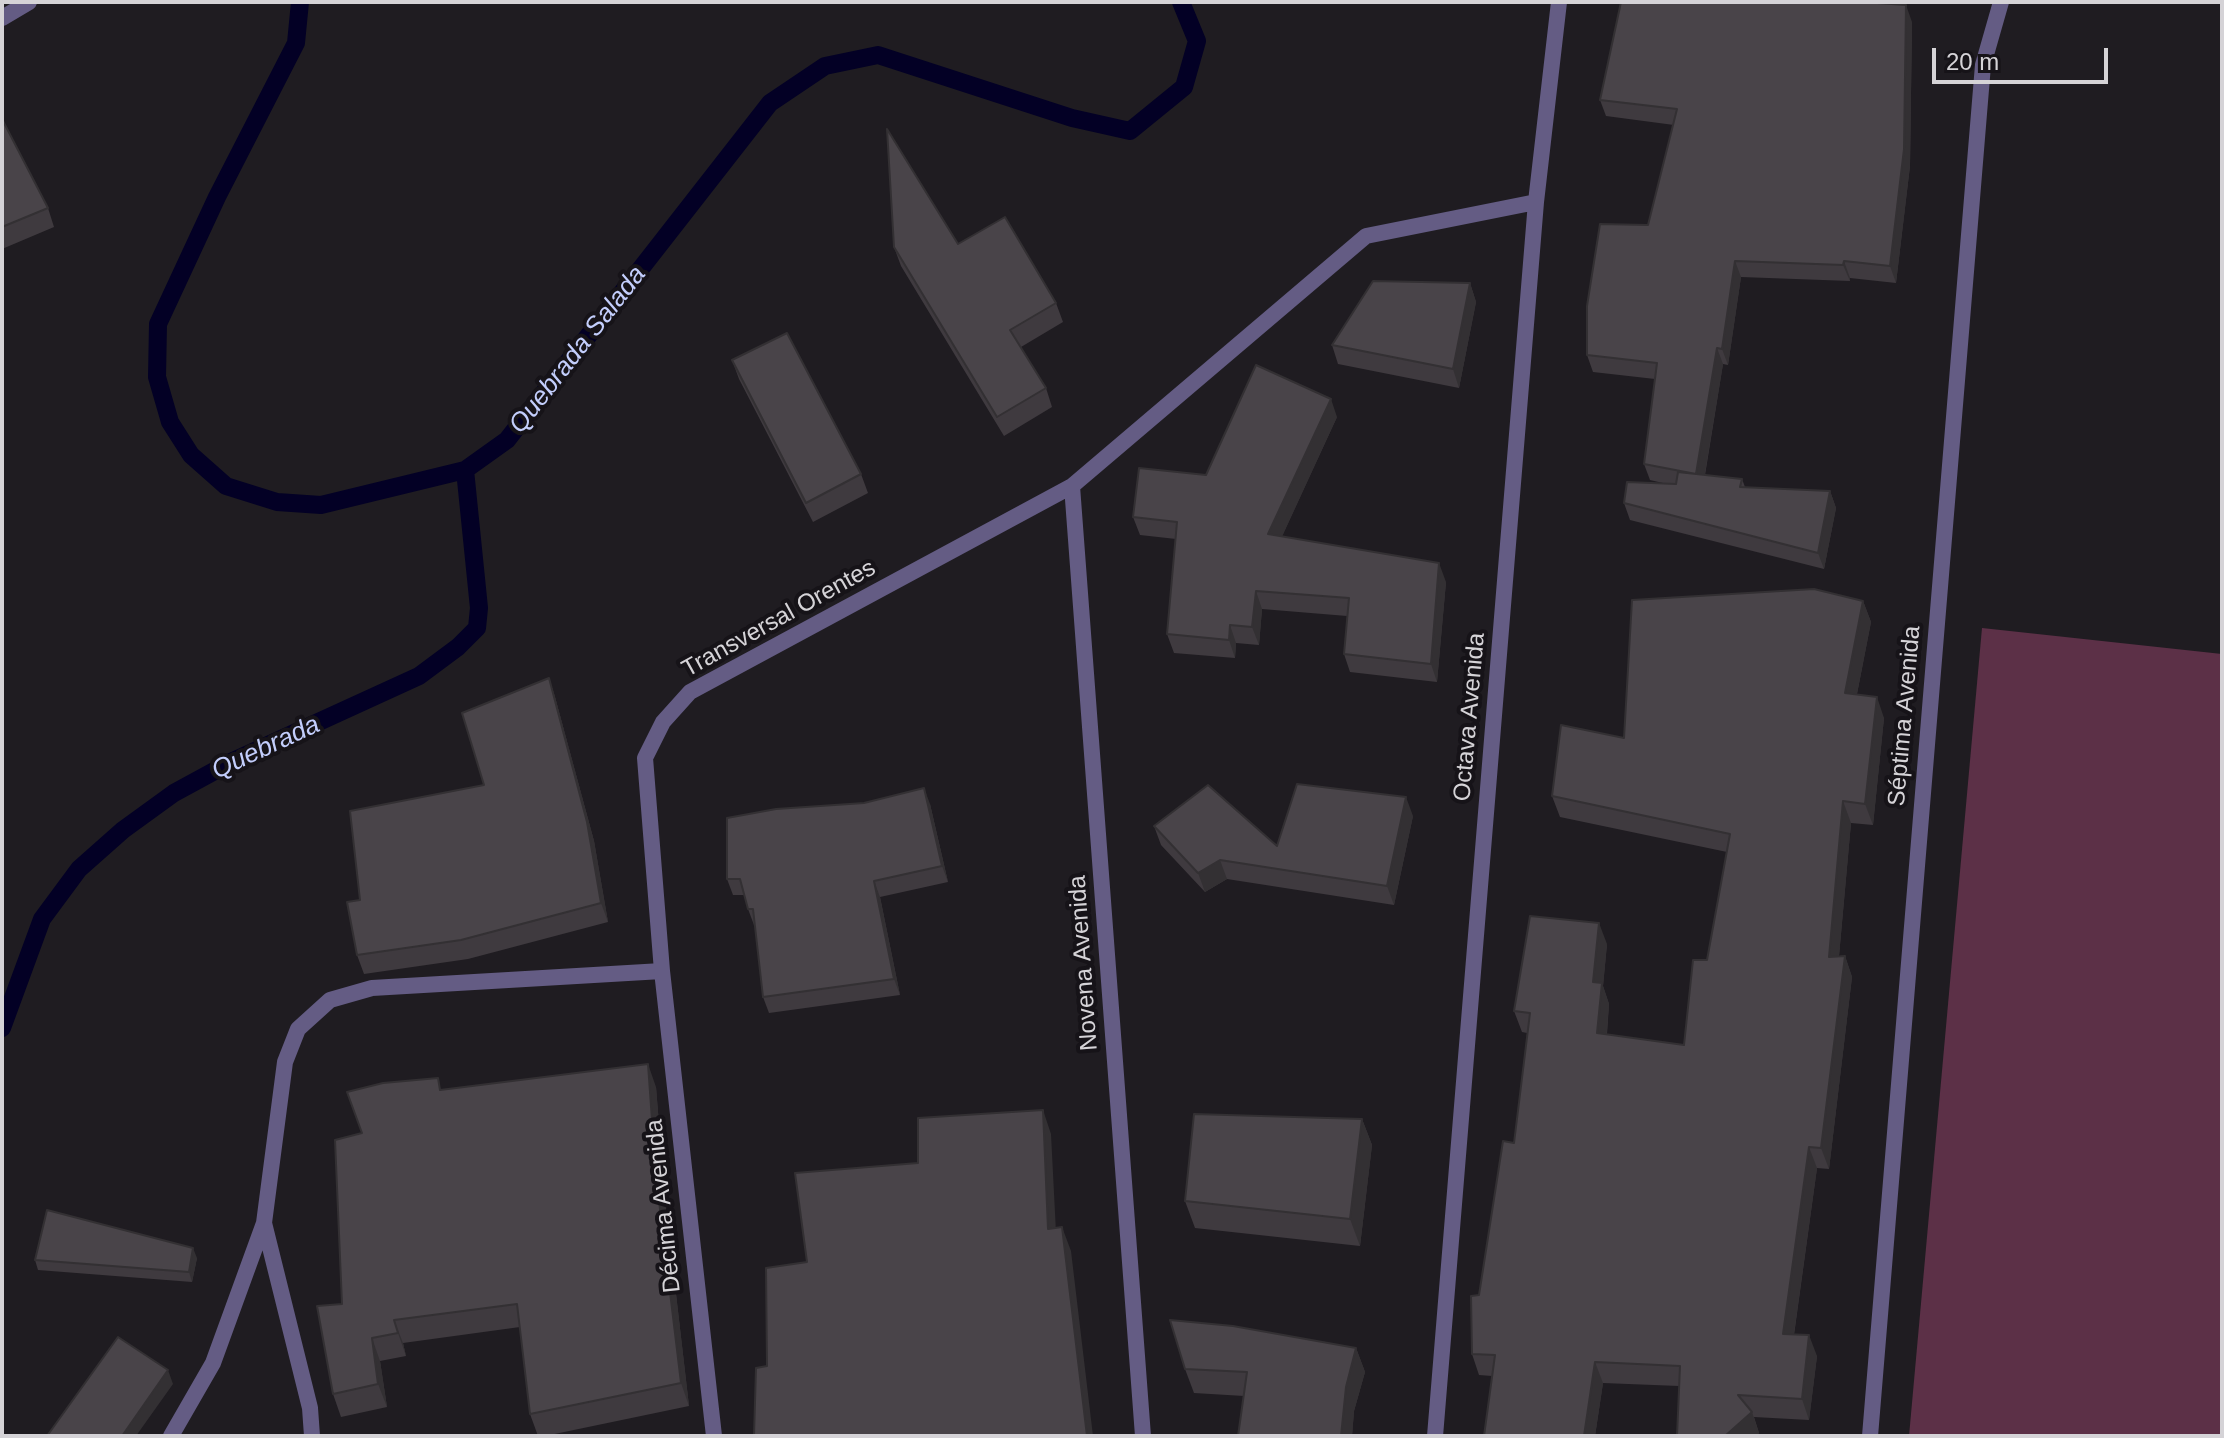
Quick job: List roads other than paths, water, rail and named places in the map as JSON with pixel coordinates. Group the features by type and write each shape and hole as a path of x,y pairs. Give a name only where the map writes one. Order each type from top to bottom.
{"street":[{"path":"2,18 29,2"},
{"name":"Octava Avenida","path":"1435,1436 1536,202 1559,2"},
{"name":"Séptima Avenida","path":"1870,1436 1983,65 2001,2"},
{"name":"Transversal Orentes","path":"662,971 645,758 663,722 690,692 1072,486 1366,236 1536,202"},
{"name":"Novena Avenida","path":"1072,486 1143,1436"},
{"path":"171,1436 213,1363 264,1223 285,1062 298,1029 330,1000 372,988 662,971"},
{"name":"Décima Avenida","path":"662,971 714,1436"},
{"path":"264,1223 310,1408 312,1436"}],"waterway":[{"name":"Quebrada Salada","path":"300,2 296,43 217,197 158,324 157,377 170,422 191,455 226,486 277,502 321,505 465,470 507,440 770,103 825,66 878,55 1072,118 1130,131 1184,87 1197,41 1181,2"},
{"name":"Quebrada","path":"2,1028 42,919 79,869 123,830 174,793 231,762 419,676 458,647 477,628 479,608 465,470"}]}
